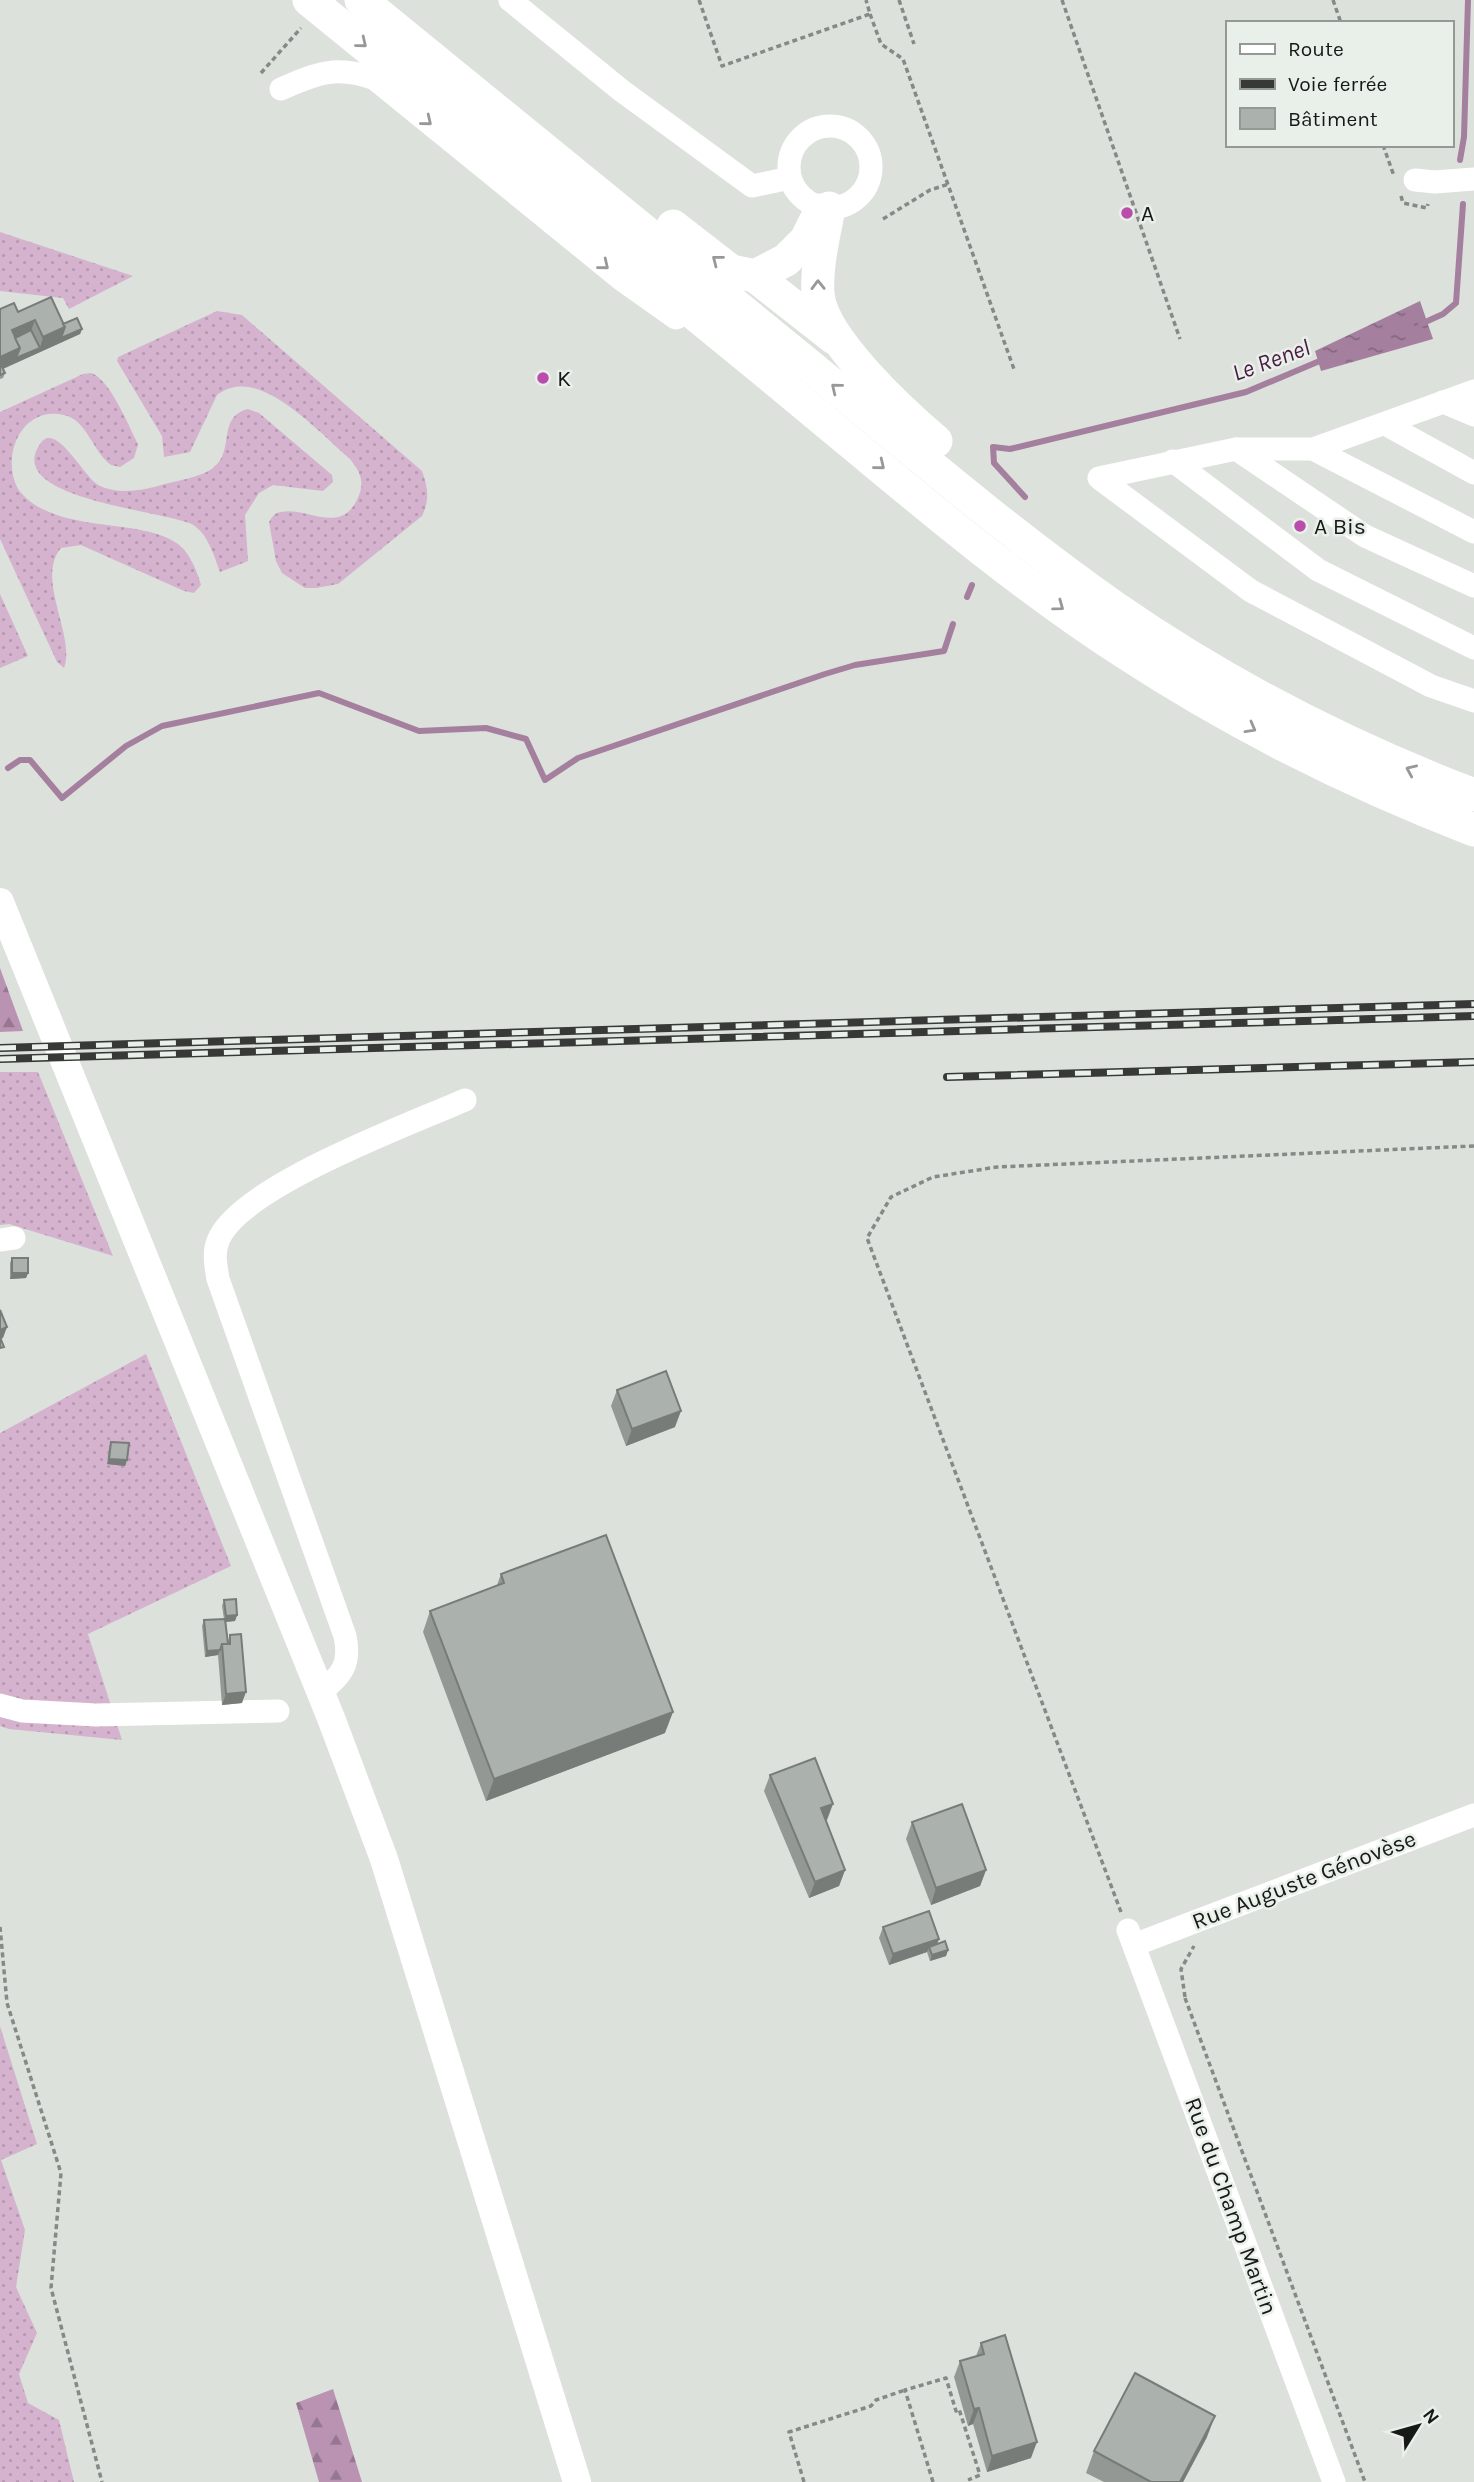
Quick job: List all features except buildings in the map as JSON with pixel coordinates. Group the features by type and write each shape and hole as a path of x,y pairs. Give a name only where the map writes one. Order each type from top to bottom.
{"highway":[{"path":"309,0 1020,577 1125,653 1274,741 1350,778 1474,830"},
{"path":"361,0 1045,555 1114,607 1185,653 1279,707 1349,741 1474,795"},
{"path":"372,0 731,271 755,276 844,346 908,417 1185,653"},
{"path":"825,208 818,297 844,346"},
{"path":"755,276 786,260 806,240 825,208"}],"main road":[{"path":"0,902 384,1859 577,2482"}],"street":[{"path":"510,0 622,91 752,186 790,178"},
{"path":"281,89 328,71 351,70 375,79 621,279 837,430"},
{"path":"817,128 841,128 860,141 870,162 867,185 851,202 825,208 802,197 790,178 791,153 797,143 817,128"},
{"path":"1415,180 1468,180"},
{"path":"1474,391 1313,449 1236,449 1099,478 1251,591 1431,685 1474,701"},
{"path":"1443,402 1474,415"},
{"path":"1385,424 1474,472"},
{"path":"1236,449 1365,536 1474,586"},
{"path":"1313,449 1474,532"},
{"path":"1173,461 1318,570 1474,648"},
{"path":"319,1693 345,1668 348,1650 345,1636 218,1279 217,1242 234,1218 304,1172 341,1151 465,1101"},
{"path":"0,1705 22,1712 96,1716 278,1711"},
{"name":"Rue Auguste Génovèse","path":"1131,1937 1474,1815"},
{"name":"Rue du Champ Martin","path":"1131,1937 1334,2482"}],"path":[{"path":"699,0 722,66 870,14"},
{"path":"866,0 881,44 903,59 1015,372"},
{"path":"899,0 914,44"},
{"path":"1062,0 1180,339"},
{"path":"1333,0 1340,21"},
{"path":"261,73 297,33"},
{"path":"883,219 930,190 949,184"},
{"path":"1131,1937 867,1238 891,1197 933,1177 997,1167 1474,1146"},
{"path":"0,1927 7,2003 61,2173 51,2288 102,2482"},
{"path":"1201,1942 1193,1947 1181,1969 1185,1997 1365,2482"},
{"path":"1157,2007 1185,1997"},
{"path":"804,2482 789,2432 946,2378 980,2475 968,2480"},
{"path":"905,2390 933,2482"}],"shaded area":[{"path":"0,232 133,276 69,309 63,298 0,291"},
{"path":"217,311 242,315 422,471 427,494 422,516 338,584 305,588 282,573 276,561 269,522 275,514 291,511 334,518 344,515 352,508 361,485 358,472 350,459 287,405 251,387 233,387 217,395 190,452 164,457 162,436 117,361 118,357"},
{"path":"91,373 105,384 124,415 138,444 134,458 120,467 111,465 79,423 64,415 49,414 26,425 18,436 12,462 18,489 33,504 52,513 74,520 142,530 178,544 189,557 201,585 194,593 184,591 81,545 61,548 54,561 52,575 65,640 64,668 57,662 0,539 0,412 83,374"},
{"path":"248,409 259,413 332,475 333,482 323,491 273,485 259,493 245,515 248,561 220,572 207,541 195,526 95,501 67,491 45,479 35,463 40,444 47,438 62,444 93,481 107,489 136,490 187,479 208,471 220,461 232,419"},
{"path":"0,594 28,656 0,668"},
{"path":"0,1072 38,1072 113,1256 9,1224 0,1225"},
{"path":"146,1354 231,1566 88,1634 122,1740 0,1726 0,1433"},
{"path":"0,2026 37,2144 1,2160 25,2230 16,2287 37,2333 19,2374 28,2403 59,2420 74,2482 0,2482"}],"green space":[{"path":"0,968 23,1031 0,1032"},
{"path":"333,2389 362,2482 319,2482 296,2403"}],"water":[{"path":"1420,301 1433,339 1321,371 1315,351"}],"waterway":[{"name":"Le Renel","path":"1460,160 1464,137 1468,0"},
{"name":"Le Renel","path":"1421,324 1443,314 1456,303 1463,204"},
{"name":"Le Renel","path":"1025,497 994,463 993,447 1010,449 1246,392 1322,360"},
{"path":"967,597 972,585"},
{"path":"8,768 20,760 30,760 62,798 126,746 162,726 319,693 419,731 486,728 526,739 545,780 578,758 825,674 855,665 944,651 953,624"}],"railway":[{"path":"0,1048 1474,1004"},
{"path":"0,1059 1474,1016"},
{"path":"947,1077 1474,1062"}],"place":[{"name":"A","path":"1127,213"},
{"name":"K","path":"543,378"},
{"name":"A Bis","path":"1300,526"}]}
